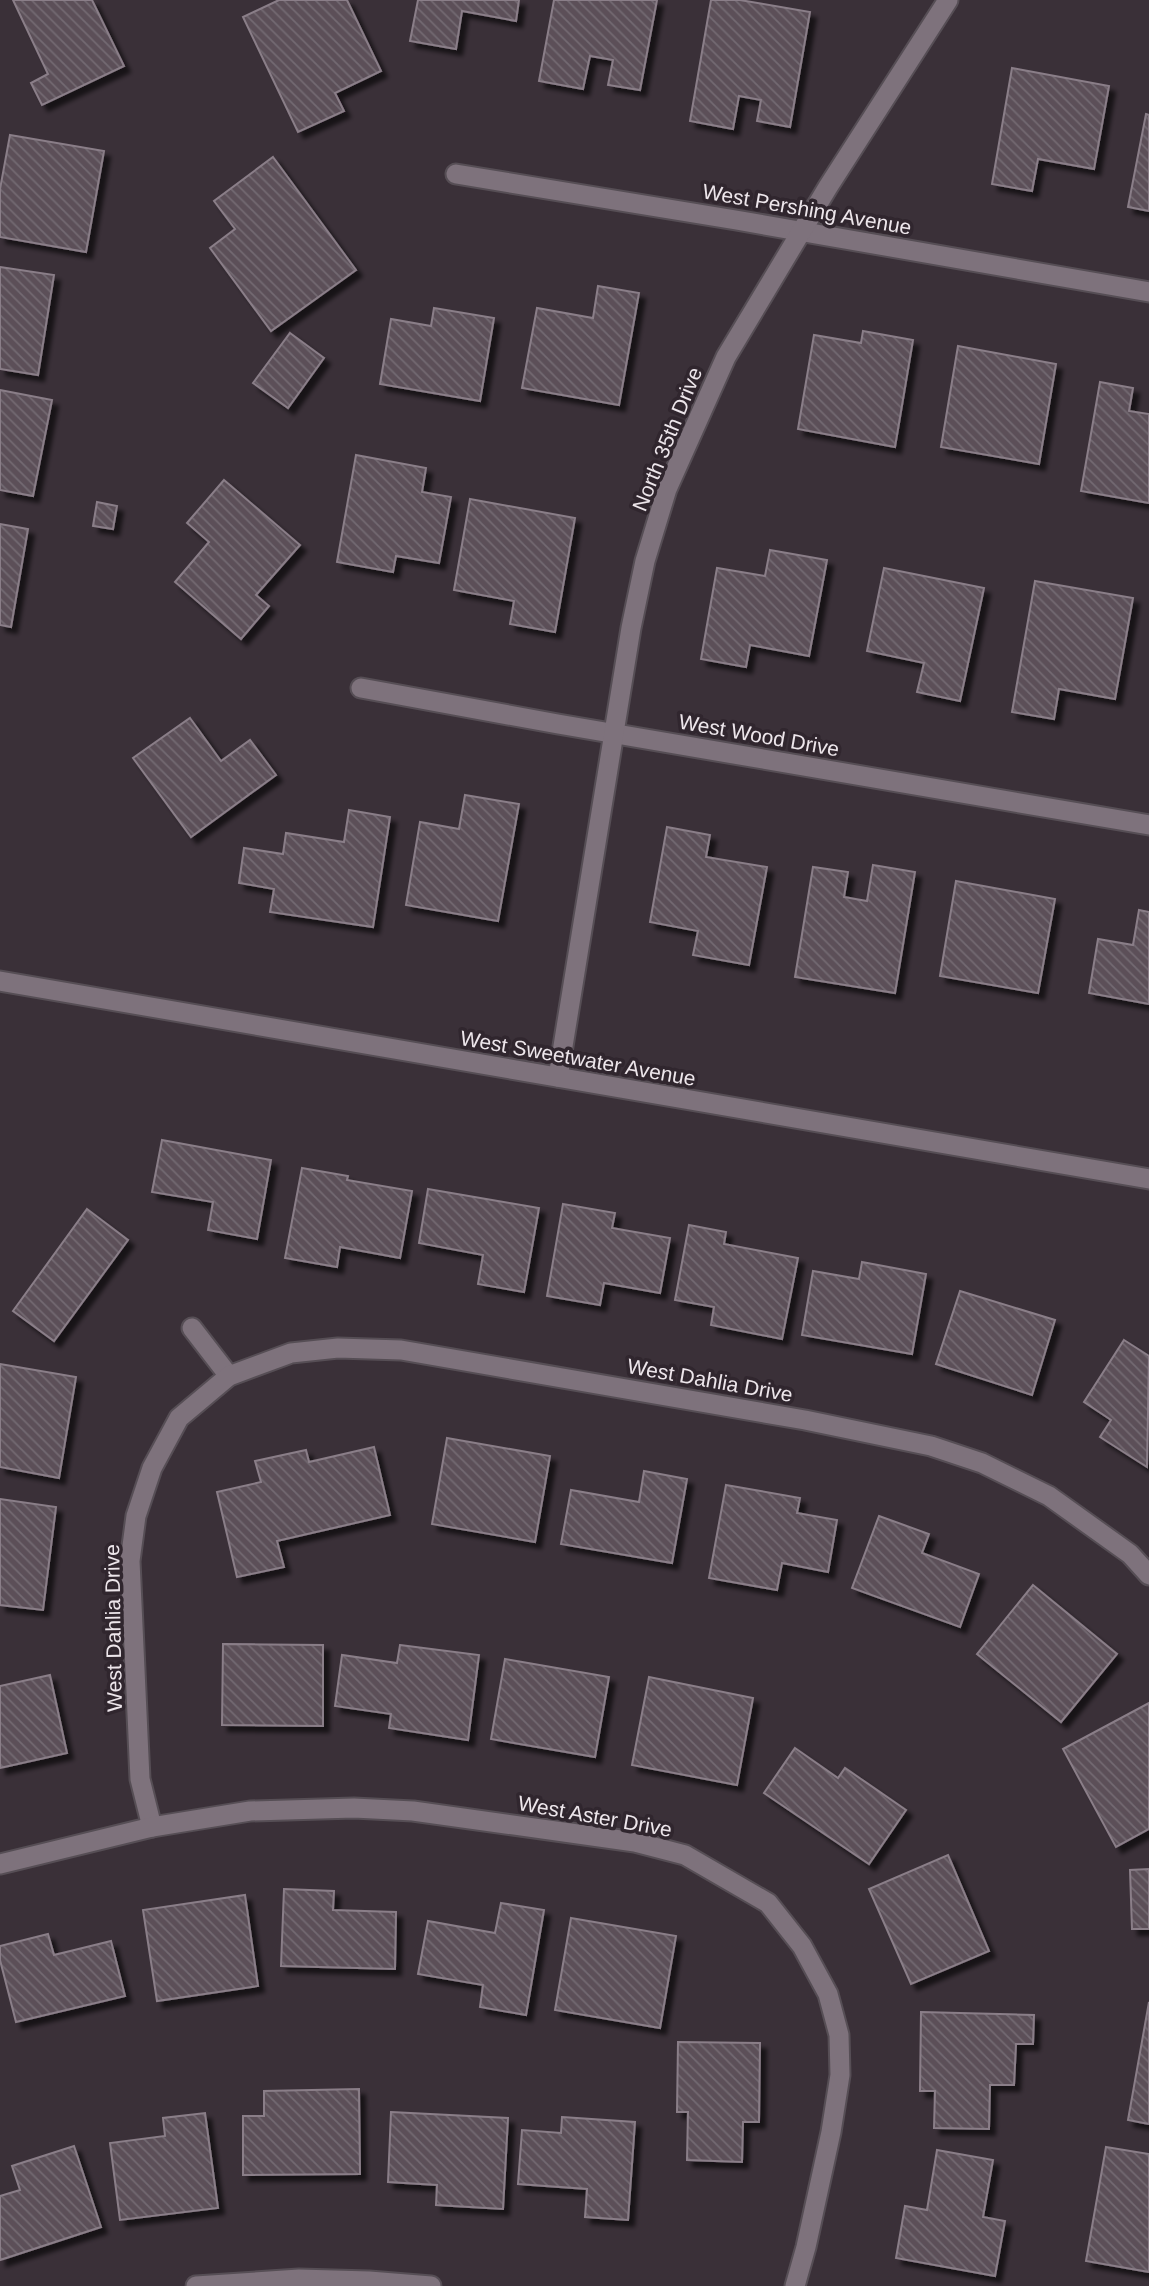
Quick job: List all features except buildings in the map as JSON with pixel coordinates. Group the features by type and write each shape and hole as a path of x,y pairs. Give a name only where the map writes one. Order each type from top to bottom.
{"street":[{"name":"North 35th Drive","path":"558,1077 612,733 645,561 667,489 726,357 801,231 948,0"},
{"name":"West Pershing Avenue","path":"456,174 1149,292"},
{"name":"West Wood Drive","path":"361,688 1149,825"},
{"name":"West Sweetwater Avenue","path":"0,981 1149,1179"},
{"path":"192,1328 229,1376"},
{"name":"West Dahlia Drive","path":"152,1827 139,1766 130,1561 136,1516 152,1468 179,1418 229,1376 291,1353 338,1348 401,1350 805,1419 931,1446 982,1463 1049,1496 1130,1554 1149,1576"},
{"name":"West Aster Drive","path":"0,1864 152,1827 250,1811 354,1808 413,1811 635,1842 685,1855 768,1903 809,1958 828,1994 839,2035 840,2075 831,2132 795,2286"},
{"path":"196,2286 299,2279 431,2286"}]}
